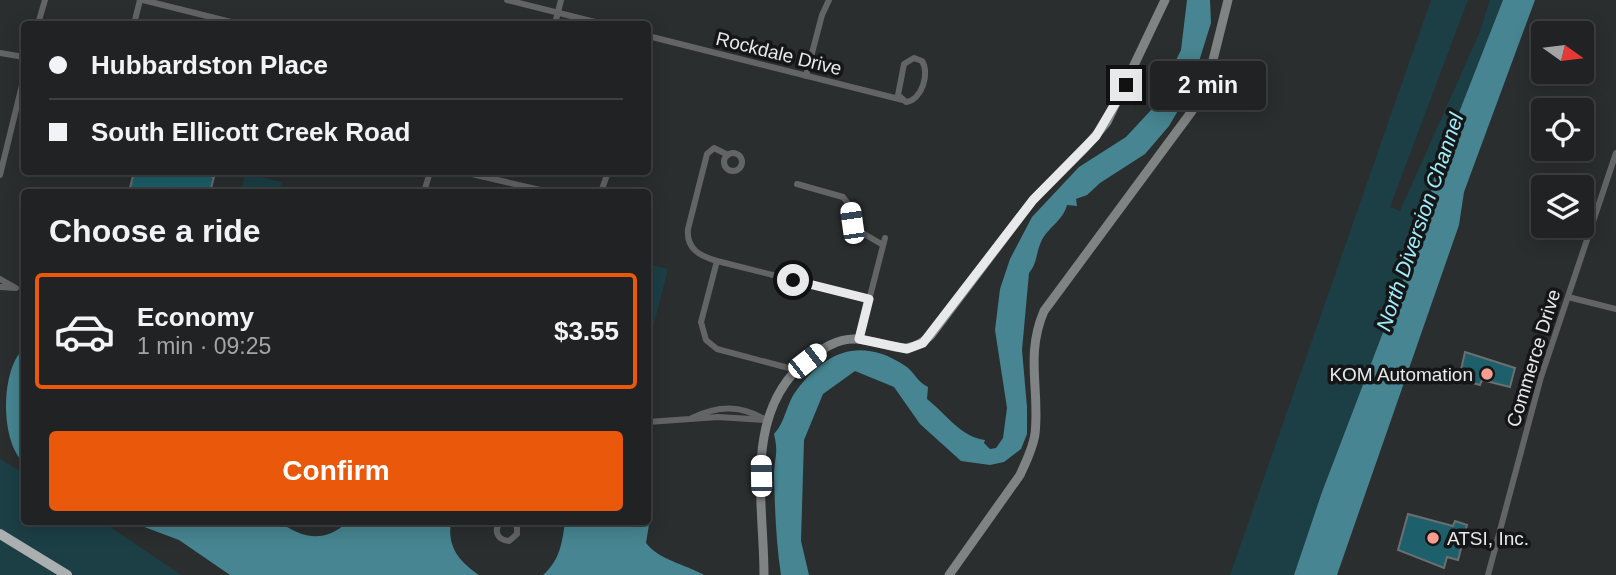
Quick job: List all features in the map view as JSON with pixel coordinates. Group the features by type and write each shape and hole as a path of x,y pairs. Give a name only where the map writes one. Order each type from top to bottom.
{"highway":[{"path":"0,534 67,575"}],"street":[{"path":"39,21 44,0"},
{"path":"135,21 142,0 227,21"},
{"path":"507,0 591,21"},
{"path":"556,21 561,0"},
{"path":"806,76 822,15 830,0"},
{"path":"764,575 761,451 766,420 796,370 829,346 844,340 859,339 907,349 923,343 931,335 1033,200 1107,122 1165,0"},
{"path":"949,575 1020,475 1029,456 1035,437 1036,413 1033,346 1044,311 1192,111 1212,64 1228,0"},
{"name":"Rockdale Drive","path":"651,37 903,100"},
{"path":"0,53 21,56"},
{"path":"910,59 918,59 926,68 920,93 913,101 903,100 897,91 904,64 910,59"},
{"path":"0,175 21,89"},
{"path":"728,155 714,148 709,151 688,229 689,242 696,253 717,261 869,299"},
{"name":"Commerce Drive","path":"1488,575 1541,377 1616,153"},
{"path":"476,175 536,189"},
{"path":"797,184 844,197 850,206 854,228 884,241 859,339"},
{"path":"717,261 701,322 706,340 717,349 796,370"},
{"path":"0,279 16,288"},
{"path":"0,287 21,289"},
{"path":"1568,297 1616,309"},
{"path":"651,422 692,418 766,420"},
{"path":"499,525 497,534 505,541 512,540 517,534 515,525"}],"shaded area":[{"path":"1187,0 1210,0 1211,23 1190,90 1169,126 1145,154 1100,183 1087,195 1076,199 1077,206 1067,205 1062,216 1044,237 1029,273 1022,350 1027,434 1021,449 1004,462 990,465 961,461 920,424 894,387 855,371 823,394 804,440 801,541 809,575 781,575 775,514 774,434 796,391 819,366 832,358 858,350 888,356 904,365 928,387 927,399 954,424 968,434 985,440 984,443 990,449 996,448 1003,438 1007,408 995,330 1000,289 1010,259 1032,217 1079,167 1126,137 1152,109 1181,50"},
{"path":"1431,0 1468,0 1390,207 1400,211 1479,34 1490,0 1503,0 1435,174 1425,220 1322,492 1294,575 1230,575"},
{"path":"1503,0 1535,0 1464,192 1459,225 1337,575 1294,575 1322,492 1425,220 1435,174"},
{"path":"245,175 282,182 280,189 242,189"},
{"path":"651,265 668,269 651,335"},
{"path":"21,352 21,459 10,439 6,406 10,372"},
{"path":"0,459 21,471 21,525 107,525 181,575 0,575"},
{"path":"139,525 284,525 306,535 322,536 344,525 451,525 451,539 456,553 479,575 230,575 179,540"},
{"path":"564,525 649,525 646,543 651,549 704,575 543,575 557,557"}],"building":[{"path":"131,175 214,177 211,189 130,189 133,176"},
{"name":"KOM Automation","path":"1465,352 1515,368 1510,387 1482,380 1480,385 1459,379"},
{"name":"ATSI, Inc.","path":"1408,514 1453,526 1455,521 1467,525 1458,560 1447,557 1444,568 1398,550"}],"place":[{"name":"KOM Automation","path":"1487,374"},
{"name":"ATSI, Inc.","path":"1433,538"}],"route":[{"path":"793,280 869,299 859,339 907,349 923,343 1033,200 1096,136 1116,107 1126,85"}],"water label":[{"name":"North Diversion Channel","path":"1420,222"}]}
